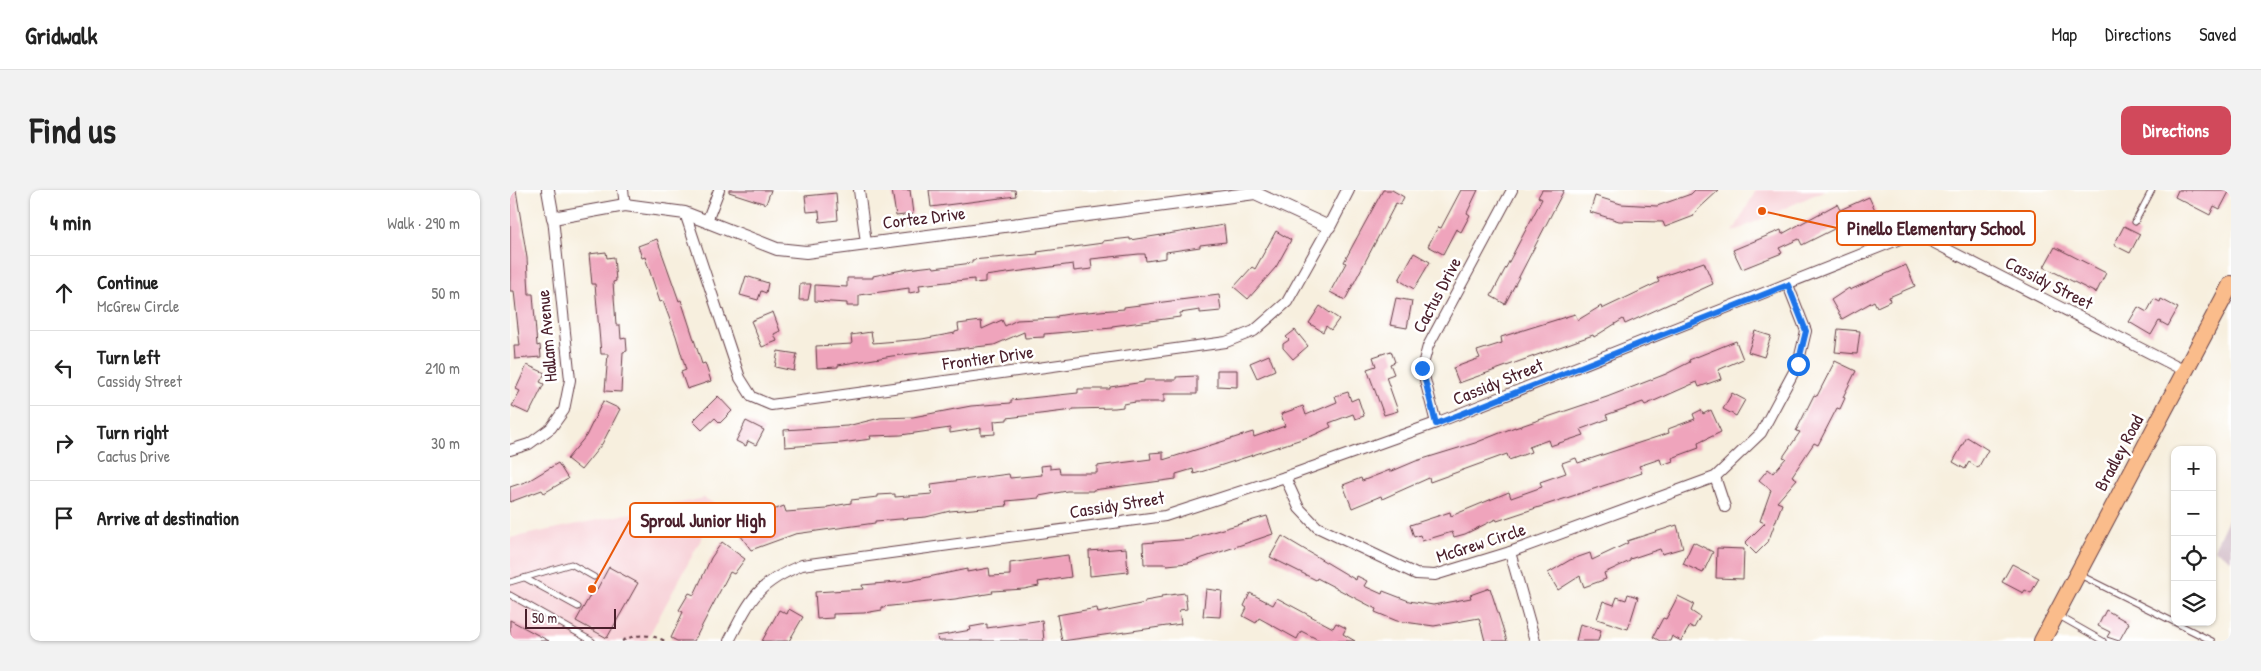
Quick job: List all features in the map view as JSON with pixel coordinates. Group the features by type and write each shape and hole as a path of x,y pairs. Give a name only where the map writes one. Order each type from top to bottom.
{"main road":[{"name":"Bradley Road","path":"2042,641 2231,284"}],"street":[{"name":"Hallam Avenue","path":"510,450 529,444 551,428 564,410 570,380 553,218 548,190"},
{"path":"623,190 625,205"},
{"path":"707,221 719,190"},
{"path":"860,190 866,243"},
{"name":"Frontier Drive","path":"686,213 740,378 752,397 771,405 1226,342 1254,331 1287,302 1348,190"},
{"name":"Cactus Drive","path":"1436,424 1422,368 1428,346 1512,190"},
{"name":"Cortez Drive","path":"553,218 625,205 686,213 777,249 806,252 1255,193 1329,226"},
{"name":"Cassidy Street","path":"729,641 752,598 764,585 780,573 802,565 1165,516 1285,477 1436,424 1915,233 2185,371"},
{"name":"McGrew Circle","path":"1285,477 1299,508 1317,527 1416,574 1435,575 1510,552 1715,477 1761,433 1798,364 1806,331 1788,285"},
{"path":"1715,477 1725,507"},
{"path":"1510,552 1535,641"}],"lane":[{"path":"2135,222 2152,190"},
{"path":"510,582 570,564 594,577"},
{"path":"2078,574 2212,641"},
{"path":"525,578 578,607"},
{"path":"510,595 592,641"},
{"path":"2056,614 2103,641"}],"path":[{"path":"622,641 633,636 654,635 666,641"}],"shaded area":[{"path":"1756,190 1825,190 1733,232"},
{"path":"704,498 719,506 646,641 510,641 510,538"},
{"path":"2231,513 2231,560 2216,550 2216,545"}],"building":[{"path":"510,190 516,190 527,258 529,294 533,294 537,346 540,345 541,357 515,359 514,346 520,346 514,291 510,291"},
{"path":"729,190 771,190 766,204 729,192"},
{"path":"892,190 910,190 913,214 896,216"},
{"path":"929,190 1015,190 1016,196 931,207"},
{"path":"1383,190 1392,190 1404,197 1400,205 1396,203 1345,300 1330,292"},
{"path":"1461,190 1478,190 1467,213 1470,215 1461,232 1456,229 1443,254 1428,246 1438,227 1441,228"},
{"path":"1542,190 1564,190 1505,304 1491,296 1542,199 1538,197"},
{"path":"1695,190 1719,190 1693,214 1694,216 1665,227 1663,222 1619,221 1590,212 1595,196 1621,204 1657,206 1691,194"},
{"path":"2178,190 2230,190 2220,209 2214,206 2210,215 2175,197"},
{"path":"836,193 838,220 820,222 819,211 807,212 805,196"},
{"path":"1869,197 1876,212 1853,222 1852,220 1802,245 1799,239 1779,248 1782,253 1742,269 1733,250 1781,230 1782,234 1837,204 1840,210"},
{"path":"1224,225 1226,242 1166,252 1166,258 1146,261 1145,254 1139,254 1091,259 1092,269 1074,271 1073,264 985,276 985,282 974,283 974,279 919,285 920,291 909,293 909,288 859,295 859,306 847,306 847,303 815,301 815,285 847,287 847,278 873,278 873,276 907,269 933,266 934,268 972,263 972,260 1038,254 1037,252 1103,243 1103,241 1130,238 1130,240"},
{"path":"2124,226 2140,234 2130,253 2114,245"},
{"path":"1276,231 1291,240 1276,267 1248,299 1234,287 1252,267 1255,269"},
{"path":"657,239 679,301 681,300 702,364 705,363 711,381 687,389 681,372 686,370 676,336 663,301 660,302 645,257 642,258 638,246"},
{"path":"2055,247 2106,273 2096,293 2044,267"},
{"path":"606,252 607,258 614,257 616,281 613,282 616,325 620,325 621,339 626,338 627,351 623,352 621,392 605,391 608,354 601,354 595,284 592,284 589,254"},
{"path":"1414,253 1430,262 1414,289 1399,280"},
{"path":"1704,262 1713,284 1625,324 1623,319 1594,337 1593,335 1459,383 1453,368 1480,358 1477,351 1502,343 1501,337 1575,314 1578,320 1601,306 1602,309 1659,282 1657,278"},
{"path":"1906,265 1915,286 1889,297 1890,301 1877,307 1874,301 1842,319 1831,300 1849,288 1850,290"},
{"path":"746,276 768,283 766,293 761,291 758,300 740,295"},
{"path":"800,284 811,284 808,300 799,300"},
{"path":"1219,295 1221,311 1200,313 1200,310 1180,313 1180,317 1112,326 1112,328 1044,334 1044,337 1025,338 1024,332 994,345 892,356 838,365 838,367 817,368 816,346 852,344 851,335 871,332 873,343 922,339 955,333 959,331 958,324 981,321 982,329 1002,320 1005,326 1017,320 1057,318 1057,316 1075,313 1124,309 1124,307"},
{"path":"1396,298 1412,301 1407,328 1390,325"},
{"path":"2154,299 2160,302 2161,299 2178,308 2168,326 2159,321 2151,335 2129,322 2138,307 2147,312"},
{"path":"1320,306 1339,319 1331,330 1326,326 1323,332 1309,323"},
{"path":"773,312 780,331 774,334 777,341 762,347 751,321"},
{"path":"1838,329 1860,331 1857,354 1835,352"},
{"path":"1295,330 1308,346 1293,359 1283,348 1283,344 1289,340 1286,337"},
{"path":"1755,331 1771,336 1764,357 1748,352"},
{"path":"1736,341 1743,359 1718,370 1721,379 1699,387 1697,382 1645,405 1643,402 1606,415 1608,419 1581,429 1584,435 1550,446 1548,440 1529,447 1531,452 1509,460 1507,454 1430,482 1429,478 1382,499 1381,496 1352,508 1343,485 1361,478 1362,481 1390,470 1390,472 1416,461 1475,443 1515,427 1607,397 1666,374 1690,362 1689,360"},
{"path":"778,351 797,354 794,371 775,367"},
{"path":"1391,351 1395,362 1390,364 1394,374 1386,377 1398,411 1384,415 1367,369 1376,366 1373,357"},
{"path":"1269,355 1275,370 1257,378 1250,363"},
{"path":"1835,361 1856,371 1843,397 1845,398 1840,409 1837,408 1818,445 1814,443 1792,476 1797,479 1777,502 1782,504 1768,542 1756,554 1745,543 1765,523 1760,521 1771,490 1759,480 1768,469 1773,473 1786,458 1783,457 1800,432 1796,431 1814,395 1817,396"},
{"path":"527,365 545,373 540,382 544,384 529,414 512,406 520,391 516,389"},
{"path":"1217,370 1237,370 1237,387 1217,386"},
{"path":"1197,376 1197,394 1164,394 1164,402 1136,402 1123,404 1123,407 1115,408 1073,409 1007,418 1007,420 994,421 995,434 981,435 981,428 950,433 950,428 901,435 870,436 871,439 841,443 785,447 784,430 847,426 880,418 913,417 971,406 1011,403 1011,400 1078,393 1078,389 1110,389 1110,387 1144,382 1144,380 1176,380 1176,377"},
{"path":"1348,392 1351,401 1358,398 1364,416 1355,419 1353,414 1329,423 1331,427 1314,435 1194,474 1193,469 1176,474 1176,479 1093,491 1067,491 1039,496 1039,498 1006,501 1007,506 950,511 926,517 875,521 875,523 795,534 751,550 741,536 767,518 765,513 784,506 786,512 827,509 827,507 851,503 851,500 878,497 878,495 895,494 895,497 932,494 931,484 1009,474 1010,478 1042,475 1041,466 1050,465 1050,469 1059,468 1060,473 1097,473 1097,466 1151,459 1150,453 1163,452 1163,460 1253,432 1254,437 1285,426 1281,414 1303,406 1306,415 1337,402 1335,396"},
{"path":"1732,393 1745,400 1736,416 1723,409"},
{"path":"718,396 732,411 720,423 715,418 702,430 693,421"},
{"path":"603,401 620,409 602,444 581,470 567,459 586,436"},
{"path":"1701,410 1703,414 1711,410 1721,432 1698,443 1699,448 1672,458 1673,461 1662,465 1660,459 1639,466 1642,473 1497,521 1496,519 1465,534 1454,537 1452,532 1422,541 1420,535 1414,537 1410,525 1450,512 1451,516 1509,492 1511,498 1542,487 1540,482 1566,473 1562,463 1576,458 1578,463 1669,433 1668,429 1695,419 1693,414"},
{"path":"746,421 764,430 756,445 748,441 746,446 736,441"},
{"path":"1967,437 1988,450 1978,468 1969,462 1965,469 1953,462"},
{"path":"558,463 568,479 544,493 542,490 510,502 510,487 528,481"},
{"path":"1267,516 1273,534 1188,563 1167,565 1144,564 1143,543 1192,539"},
{"path":"1677,525 1683,548 1662,554 1660,549 1630,559 1630,561 1604,573 1606,579 1584,587 1580,576 1558,590 1548,573 1570,560 1590,553 1592,560 1628,543 1627,541"},
{"path":"1282,536 1356,580 1357,576 1367,581 1364,586 1382,594 1383,591 1409,601 1433,605 1471,598 1470,595 1490,588 1507,641 1485,641 1479,618 1434,626 1397,621 1375,612 1376,609 1317,578 1316,580 1270,557"},
{"path":"722,542 745,559 734,574 730,572 694,641 677,641 671,638 683,612 679,610 689,593 694,595 711,558"},
{"path":"1693,542 1713,552 1703,573 1683,564"},
{"path":"1126,548 1128,572 1090,576 1089,551"},
{"path":"1717,548 1744,549 1743,579 1716,578"},
{"path":"1068,555 1071,577 1038,582 1039,586 992,591 993,593 955,599 882,607 882,610 864,613 833,614 833,618 817,619 815,592 863,589 862,585 909,581 967,569 967,572 989,568 990,576 1010,575 1010,563"},
{"path":"2012,564 2039,578 2031,593 2025,590 2023,593 2002,582"},
{"path":"609,567 638,583 607,638 576,621 592,592 595,593"},
{"path":"1206,589 1222,591 1220,617 1203,616"},
{"path":"1185,593 1187,609 1179,610 1181,624 1062,641 1057,615 1097,608 1098,613 1145,603 1145,601 1162,598 1161,596"},
{"path":"1250,593 1273,605 1277,598 1333,628 1336,623 1346,628 1343,634 1355,641 1321,641 1301,631 1297,639 1259,618 1256,623 1243,616 1247,608 1244,606"},
{"path":"1628,594 1638,597 1628,629 1597,619 1603,601 1614,605 1617,597 1626,600"},
{"path":"1678,596 1694,604 1691,611 1700,617 1694,628 1690,626 1681,641 1672,636 1670,641 1660,641 1653,637 1663,618 1666,619"},
{"path":"789,609 803,617 789,641 762,641 779,610 787,614"},
{"path":"2106,610 2129,623 2119,641 2107,637 2110,632 2098,626"},
{"path":"510,620 549,641 510,641"},
{"path":"1042,620 1044,641 938,641 937,636 971,630 970,627 987,624 987,628"},
{"path":"1580,624 1601,630 1598,641 1576,641"}],"place":[{"name":"Pinello Elementary School","path":"1762,211"},
{"name":"Sproul Junior High","path":"592,589"}],"route":[{"path":"1422,368 1436,424 1788,285 1806,331 1798,364"}]}
